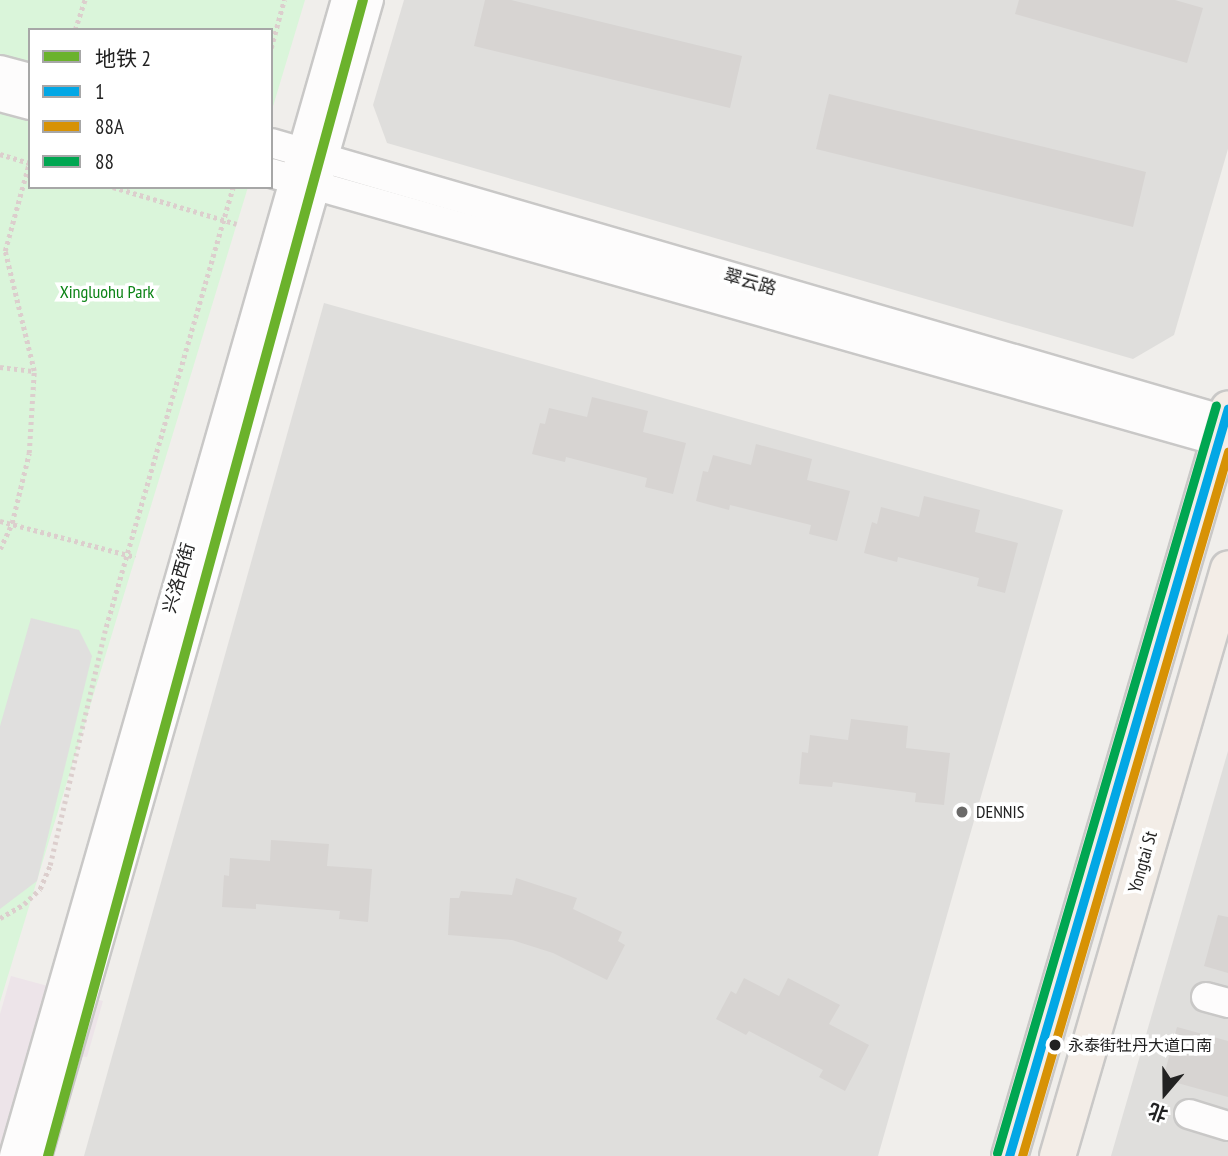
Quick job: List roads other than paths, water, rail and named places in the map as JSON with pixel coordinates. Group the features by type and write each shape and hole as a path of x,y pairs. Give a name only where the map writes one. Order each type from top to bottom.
{"main road":[{"path":"1009,1156 1225,427"},
{"name":"Yongtai St","path":"1057,1156 1228,568"}],"street":[{"name":"兴洛西街","path":"312,155 346,0"},
{"name":"兴洛西街","path":"14,1156 293,179 312,155 369,0"},
{"path":"0,70 28,77"},
{"path":"0,97 28,104"},
{"name":"翠云路","path":"273,144 1225,427"},
{"name":"兴洛西街","path":"37,1156 293,179"},
{"name":"翠云路","path":"293,179 1225,427"},
{"path":"1189,1114 1228,1126"}],"metro line":[{"name":"2","path":"48,1156 363,0"}],"place":[{"name":"DENNIS","path":"962,812"},
{"name":"永泰街牡丹大道口南","path":"1055,1045"}],"park label":[{"name":"Xingluohu Park","path":"107,292"}]}
